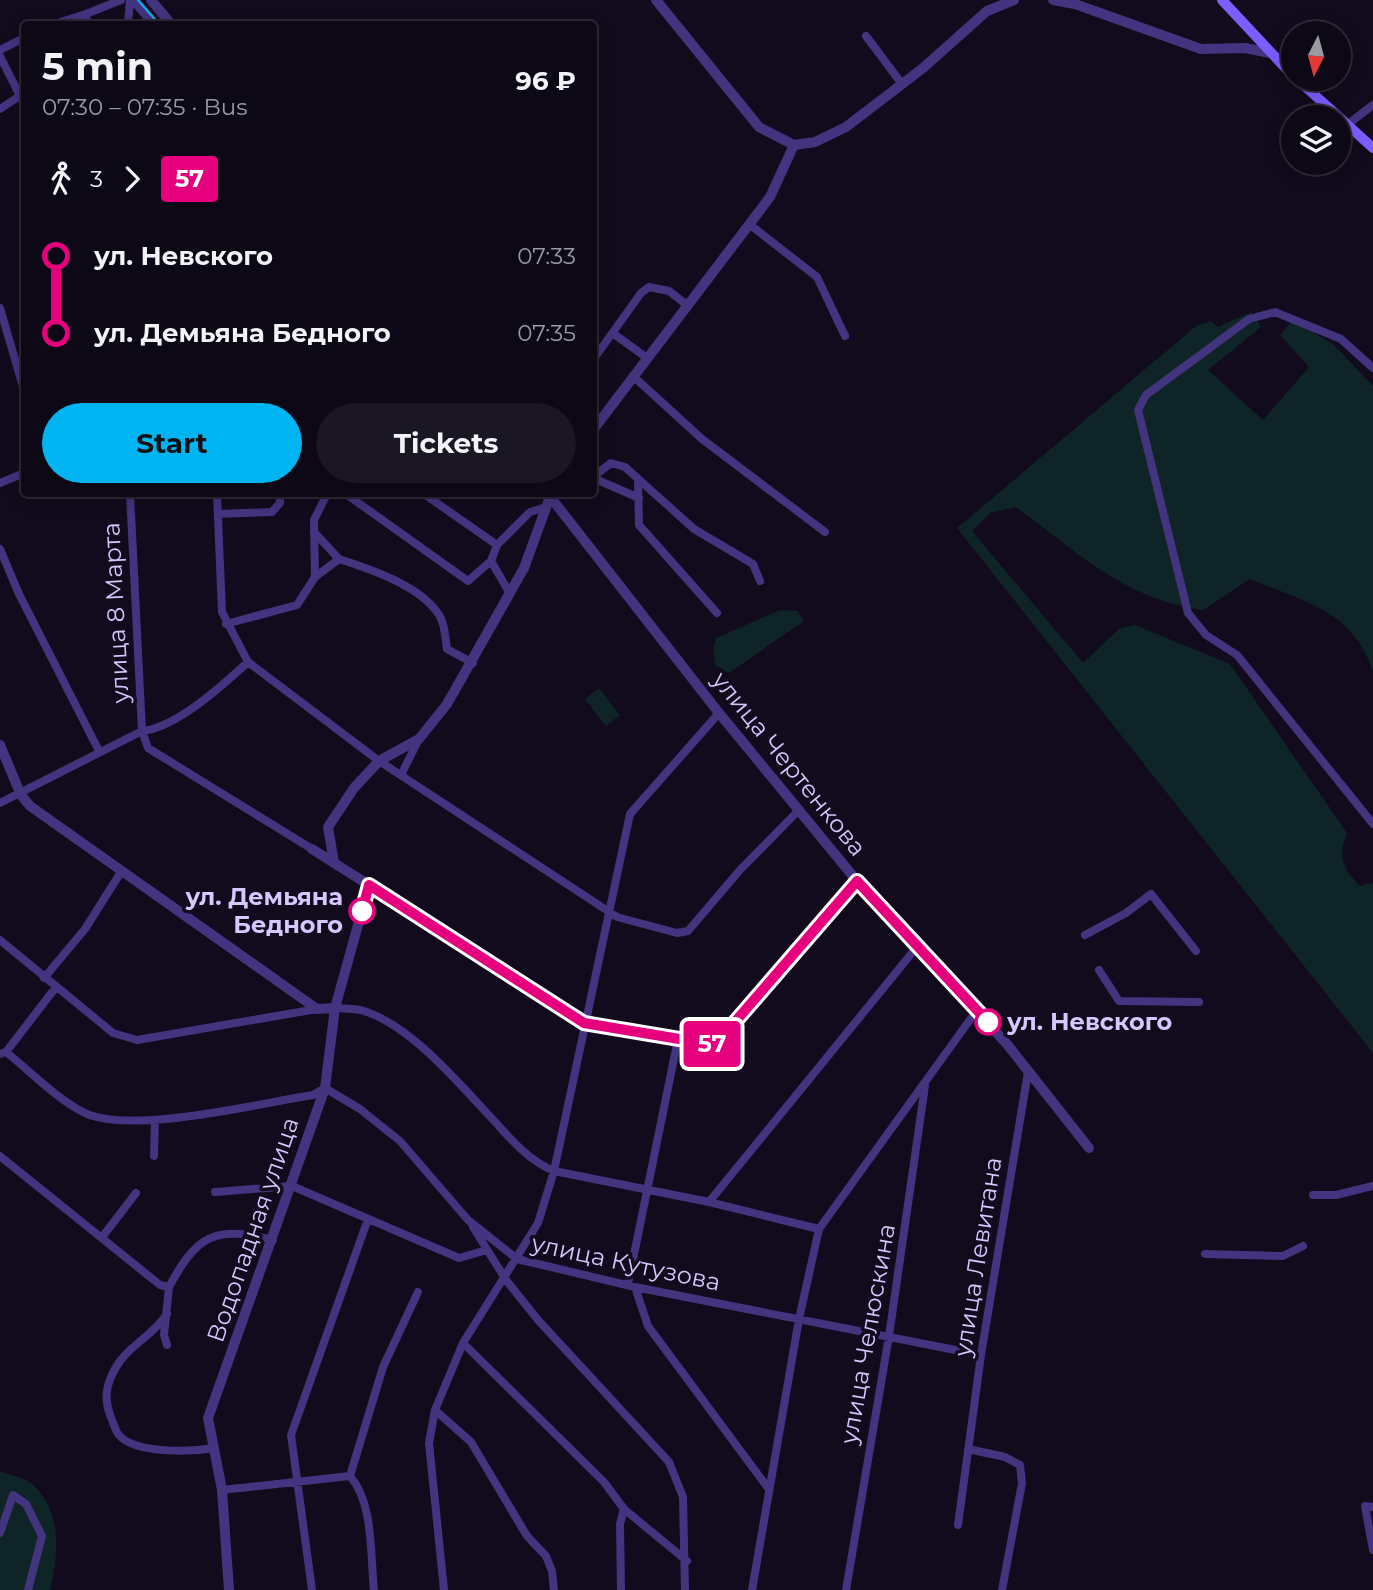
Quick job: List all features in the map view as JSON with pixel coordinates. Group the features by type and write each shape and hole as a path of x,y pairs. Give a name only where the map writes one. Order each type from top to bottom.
{"main road":[{"path":"1222,0 1281,64"},
{"path":"1310,91 1326,105"},
{"path":"1351,128 1373,148"}],"street":[{"path":"64,21 121,0"},
{"path":"128,21 132,0"},
{"path":"132,0 151,21"},
{"path":"151,0 168,21"},
{"path":"656,0 759,127 794,145 816,142 846,127 902,84 987,11 1014,0"},
{"path":"1053,0 1074,4 1201,49 1245,48 1270,53"},
{"path":"86,14 87,21"},
{"path":"1245,48 1253,35"},
{"path":"866,36 902,84"},
{"path":"0,50 21,40"},
{"path":"0,56 21,101 0,109"},
{"path":"1351,123 1373,105"},
{"path":"597,425 770,197 794,145"},
{"path":"749,225 817,277 845,336"},
{"path":"597,355 641,293 649,287 669,291 687,305"},
{"path":"0,308 21,380"},
{"path":"1373,368 1341,339 1275,312 1249,319 1146,395 1138,410 1188,614 1206,635 1237,655 1373,824"},
{"path":"614,334 647,358"},
{"path":"634,376 702,439 825,533"},
{"path":"597,475 611,463 625,467 694,529 753,564 760,581"},
{"path":"0,483 21,474"},
{"path":"597,480 639,498"},
{"path":"638,480 639,525 717,613"},
{"name":"улица 8 Марта","path":"130,497 142,731"},
{"path":"217,497 222,612 248,662 379,761 617,917 677,933 688,931 740,870 799,810"},
{"path":"218,514 272,512 280,503 280,497"},
{"path":"315,577 314,520 326,497"},
{"path":"350,497 468,581 491,561 497,545 530,512 546,508"},
{"path":"428,497 497,545"},
{"path":"401,775 419,739 447,704 473,663 524,568 549,497"},
{"name":"улица Чертенкова","path":"552,497 719,713 857,881 916,948 977,1010 1089,1148"},
{"path":"314,532 340,559 381,572 428,602 442,621 447,649 473,663"},
{"path":"0,549 19,594 99,751"},
{"path":"226,624 298,606 315,577 340,559"},
{"path":"491,561 509,592"},
{"path":"0,803 21,795 99,751 142,731 155,730 218,690 248,662"},
{"path":"444,1590 429,1443 435,1410 463,1343 506,1280 538,1223 554,1171 630,814 719,713"},
{"path":"142,731 148,748 313,849 584,1023 715,1045 857,881"},
{"path":"334,863 328,827 354,788 379,761 419,739"},
{"path":"0,745 21,795 30,806 317,1009"},
{"path":"44,978 85,929 121,872"},
{"name":"Водопадная улица","path":"229,1590 222,1490 208,1418 325,1088 335,1008 369,885"},
{"path":"1084,935 1126,913 1151,894 1196,951"},
{"path":"0,940 113,1033 137,1040 317,1009 365,1011 388,1022 446,1070 523,1153 554,1171 646,1192 709,1202 819,1228"},
{"path":"709,1202 916,948"},
{"path":"1099,970 1119,1001 1199,1002"},
{"path":"56,987 3,1053 82,1112 98,1118 155,1120 313,1095 325,1088"},
{"path":"752,1590 799,1319 819,1228 977,1010"},
{"path":"678,1039 646,1192 632,1285 648,1326 768,1489"},
{"name":"улица Левитана","path":"958,1525 981,1355 1028,1072"},
{"name":"улица Челюскина","path":"846,1590 890,1336 926,1083"},
{"name":"улица Кутузова","path":"325,1088 360,1109 400,1141 468,1220 517,1259 632,1285 981,1355"},
{"path":"154,1156 155,1120"},
{"path":"0,1156 103,1236 144,1275 169,1287"},
{"path":"215,1192 292,1186 459,1258 487,1250"},
{"path":"1313,1195 1336,1195 1373,1186"},
{"path":"103,1236 136,1193"},
{"path":"312,1590 291,1435 368,1219"},
{"path":"468,1220 506,1280 538,1320 668,1462 683,1497 687,1561 685,1590"},
{"path":"167,1345 164,1335 169,1287 179,1269 201,1242 233,1231 273,1240"},
{"path":"1205,1254 1283,1256 1303,1246"},
{"path":"350,1476 383,1367 418,1292"},
{"path":"167,1314 157,1330 138,1342 116,1367 105,1394 109,1412 118,1435 132,1444 172,1451 214,1448"},
{"path":"463,1343 604,1482 624,1509 687,1561"},
{"path":"435,1410 471,1442 527,1536 546,1556 552,1571 554,1590"},
{"path":"968,1449 1005,1457 1020,1465 1022,1483 1002,1590"},
{"path":"222,1490 350,1476"},
{"path":"350,1476 359,1486 365,1502 374,1590"},
{"path":"0,1533 13,1495 26,1504 42,1535 28,1590"},
{"path":"1369,1506 1373,1550"},
{"path":"621,1590 620,1524 624,1509"}],"green space":[{"path":"1251,312 1261,327 1208,370 1263,420 1309,367 1280,335 1293,320 1333,344 1373,386 1373,672 1364,651 1340,621 1307,602 1250,579 1203,610 1175,605 1125,585 1016,507 990,513 972,531 1083,663 1120,628 1135,625 1230,664 1347,833 1342,856 1349,874 1360,886 1373,883 1373,1053 957,528 1196,326 1211,321 1218,327"},
{"path":"780,610 797,611 804,621 729,673 715,665 713,650 716,638"},
{"path":"599,688 620,715 606,726 585,699"},
{"path":"0,1471 31,1483 48,1506 56,1533 50,1590 0,1590"}],"tram line":[{"path":"138,0 156,21"}],"bus line":[{"name":"57","path":"362,911 369,885 584,1023 715,1045 857,881 916,948 988,1022"}],"place":[{"name":"ул. Демьяна Бедного","path":"362,911"},
{"name":"ул. Невского","path":"988,1022"}]}
